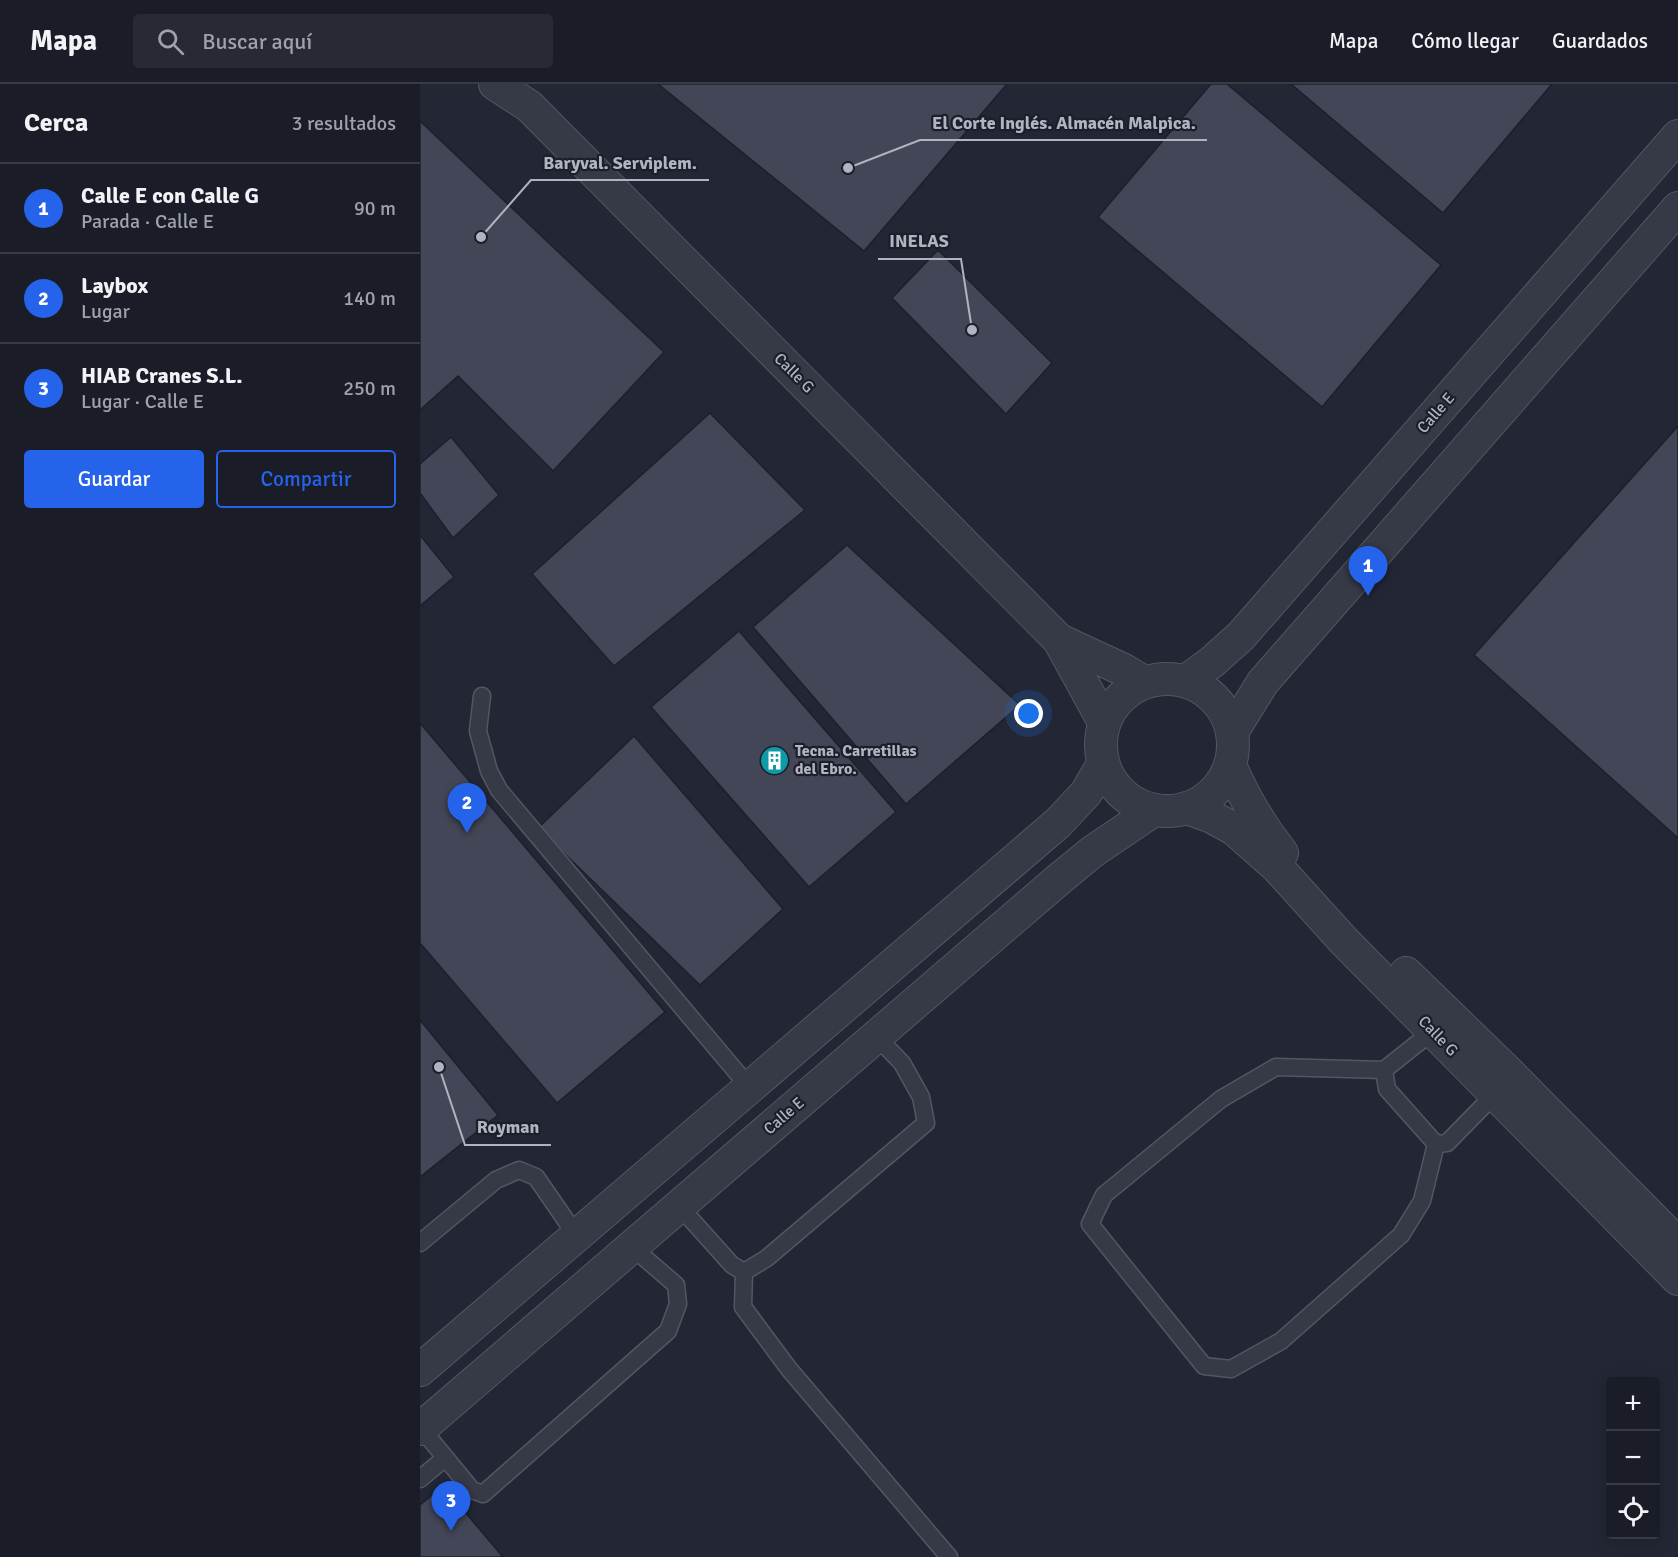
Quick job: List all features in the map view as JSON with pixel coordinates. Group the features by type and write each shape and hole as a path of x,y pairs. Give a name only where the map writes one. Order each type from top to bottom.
{"street":[{"name":"Calle G","path":"495,84 524,95 1059,639 1104,722"},
{"name":"Calle E","path":"1186,681 1241,636 1678,136"},
{"path":"1232,732 1263,682 1678,208"},
{"name":"Calle G","path":"1059,639 1144,682"},
{"path":"1172,678 1186,681 1202,688 1216,700 1226,715 1232,732 1233,748 1230,765 1214,792 1201,802 1176,811 1154,810 1127,799 1108,777 1100,750 1104,722 1120,697 1131,688 1144,682 1172,678"},
{"path":"421,1366 750,1088 1058,823 1086,793 1103,764"},
{"name":"Calle G","path":"1230,765 1244,797 1282,853 1507,1071 1678,1244"},
{"name":"Calle G","path":"1187,808 1212,817 1234,829 1252,844 1678,1279"},
{"name":"Calle E","path":"421,1428 1058,880 1092,852 1154,810"}],"lane":[{"path":"482,696 478,731 489,771 499,790 750,1088"},
{"path":"1433,1031 1384,1070 1276,1067 1221,1099 1104,1195 1090,1224 1204,1366 1231,1369 1281,1341 1401,1234 1422,1201 1436,1144"},
{"path":"744,1272 767,1258 926,1123 921,1097 902,1063 876,1036"},
{"path":"1384,1070 1387,1089 1436,1144"},
{"path":"1436,1144 1448,1143 1495,1094"},
{"path":"420,1243 496,1180 519,1170 536,1177 576,1235"},
{"path":"680,1207 732,1265 744,1272"},
{"path":"421,1428 472,1490 483,1494 668,1331 678,1304 676,1285 632,1247"},
{"path":"744,1272 743,1307 789,1369 949,1557"},
{"path":"420,1479 445,1458"}],"building":[{"path":"658,84 1007,84 864,251"},
{"path":"1211,84 1227,84 1441,265 1322,407 1098,217"},
{"path":"1291,84 1552,84 1443,213"},
{"path":"420,121 664,352 553,471 458,376 420,410"},
{"path":"938,250 1052,363 1006,414 892,298"},
{"path":"710,413 805,510 614,666 532,574"},
{"path":"1678,426 1678,838 1474,655"},
{"path":"451,437 499,495 453,538 420,493 420,464"},
{"path":"420,535 454,577 420,606"},
{"path":"847,545 1020,705 906,804 753,627"},
{"name":"Tecna. Carretillas del Ebro.","path":"739,631 896,812 809,887 651,707"},
{"path":"420,723 665,1012 557,1103 420,943"},
{"path":"634,736 783,909 700,985 538,828"},
{"path":"420,1020 498,1115 420,1177"},
{"path":"443,1486 503,1557 420,1557 420,1505"}],"place":[{"name":"El Corte Inglés. Almacén Malpica.","path":"848,168"},
{"name":"Baryval. Serviplem.","path":"481,237"},
{"name":"INELAS","path":"972,330"},
{"name":"Calle E con Calle G","path":"1368,596"},
{"name":"Tecna. Carretillas del Ebro.","path":"774,760"},
{"name":"Laybox","path":"467,833"},
{"name":"Royman","path":"439,1067"},
{"name":"HIAB Cranes S.L.","path":"451,1531"}]}
